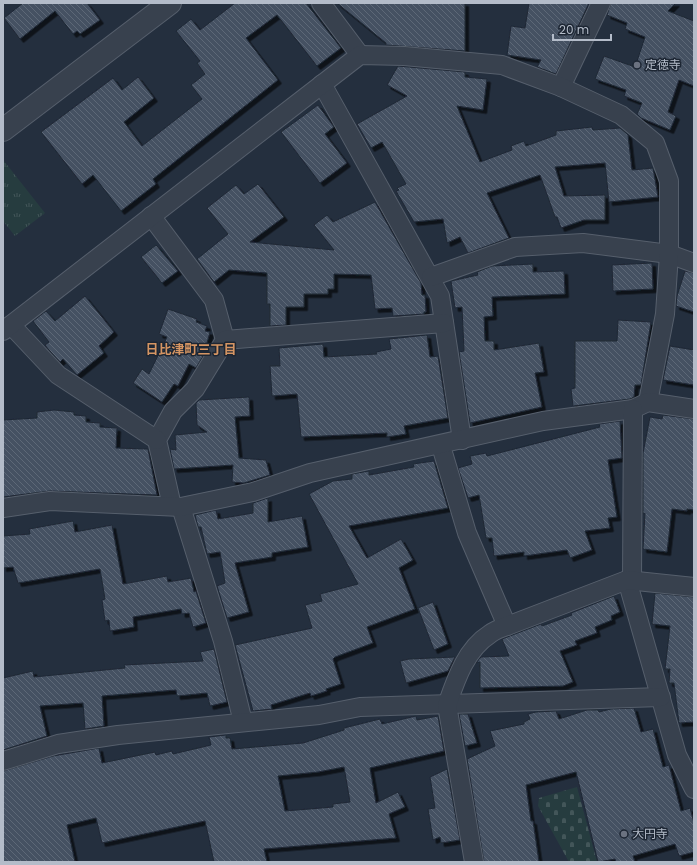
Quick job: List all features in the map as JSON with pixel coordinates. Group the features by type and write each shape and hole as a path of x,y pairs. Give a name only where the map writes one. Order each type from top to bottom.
{"street":[{"path":"3,130 170,3"},
{"path":"321,3 360,55"},
{"path":"561,87 601,3"},
{"path":"243,722 223,641 177,507 157,440 58,375 7,328 360,55 404,56 502,64 561,87 621,115 655,143 669,181 669,254 665,314 641,405 630,581 677,755 694,789"},
{"path":"322,84 431,277 440,296 462,440"},
{"path":"151,216 214,300 225,340 195,389 173,411 157,440"},
{"path":"431,277 515,247 583,243 669,254 694,263"},
{"path":"225,340 444,323"},
{"path":"3,508 50,501 177,507 253,492 310,473 441,446 543,421 641,405 694,409"},
{"path":"441,446 467,533 507,626"},
{"path":"474,862 447,705 455,683 472,650 490,634 507,626 630,581 694,587"},
{"path":"3,762 58,744 118,735 319,715 360,707 661,697"}],"green space":[{"path":"4,161 45,213 15,236 3,221"},
{"path":"577,787 597,862 569,862 538,806 539,798"}],"building":[{"path":"23,3 87,3 100,20 80,34 77,31 73,34 55,11 20,39 4,18"},
{"path":"235,3 306,3 341,48 317,66 277,15 246,38 278,80 153,179 156,184 121,211 93,175 82,184 41,132 113,78 122,90 138,77 154,98 124,122 142,146 202,99 191,85 205,74 197,63 200,61 176,31 191,19 200,30"},
{"path":"337,3 465,3 465,51 386,45 386,43"},
{"path":"529,3 589,3 556,74 537,67 541,60 507,55 511,26 525,28"},
{"name":"定徳寺","path":"611,3 676,3 668,11 694,21 694,86 679,80 668,112 676,116 670,130 641,118 637,114 642,103 624,96 626,90 595,79 604,56 635,67 645,37 625,29 627,23 607,15"},
{"path":"398,66 465,72 465,77 487,79 483,110 457,106 480,162 512,150 511,146 524,141 526,146 556,135 556,131 592,127 593,130 620,128 628,135 632,170 653,168 658,197 609,202 605,163 555,167 564,196 605,195 605,220 584,220 561,228 557,217 555,217 540,175 487,193 509,238 468,253 460,237 447,243 443,219 414,222 396,191 399,190 397,188 406,184 382,142 371,148 357,124 407,96 387,85"},
{"path":"318,105 334,127 325,134 347,163 320,183 281,132"},
{"path":"258,184 284,217 250,242 334,250 314,225 327,215 333,222 375,202 421,283 422,295 425,295 426,312 424,312 424,314 393,316 392,308 375,309 371,275 334,274 334,289 328,289 328,294 304,294 304,307 286,307 286,325 270,326 270,304 267,304 267,273 229,270 214,282 197,259 228,234 207,208 236,185 244,194"},
{"path":"156,245 178,271 162,283 141,257"},
{"path":"652,263 653,289 613,291 612,265"},
{"path":"533,264 533,272 564,271 565,294 492,297 493,316 484,317 485,341 494,341 494,350 539,343 544,372 535,373 542,407 470,423 459,352 464,351 462,307 455,308 451,281 478,275 477,272 492,266"},
{"path":"685,271 694,273 694,312 676,306 677,296"},
{"path":"85,296 114,332 99,346 104,353 77,375 63,359 60,362 45,345 49,342 33,321 46,311 55,321"},
{"path":"168,309 197,319 196,322 207,326 205,331 210,332 206,351 196,368 189,364 178,386 174,384 162,402 133,383 142,369 149,374 167,337 159,334"},
{"path":"618,320 651,322 641,385 635,385 634,397 630,399 573,406 571,389 575,388 575,341 617,341"},
{"path":"427,335 430,357 438,356 448,418 404,426 406,434 387,437 387,433 301,437 297,394 272,396 270,366 280,366 279,348 323,344 324,357 377,354 376,352 391,349 389,339"},
{"path":"670,346 694,350 694,385 663,380"},
{"path":"249,397 250,416 235,417 239,458 266,460 270,475 244,483 232,482 233,465 174,469 170,449 176,450 175,435 207,432 197,425 196,403 199,400"},
{"path":"54,410 74,412 74,415 86,416 86,422 100,423 100,427 117,428 116,448 148,449 157,495 50,491 3,497 3,420 37,418 37,412"},
{"path":"663,415 694,419 694,510 687,509 687,511 672,509 667,552 643,549 645,513 643,514 643,453 650,417 662,419"},
{"path":"620,421 622,458 608,460 617,517 608,518 610,528 585,531 592,550 570,558 567,550 524,556 524,552 494,556 492,538 486,538 479,495 468,498 458,468 472,464 470,456 486,453 487,456 600,427 599,424"},
{"path":"434,461 448,508 349,526 367,558 401,539 413,560 399,568 415,609 367,627 373,643 333,659 341,684 326,689 327,691 311,696 310,693 271,705 272,709 253,711 235,645 312,628 305,605 322,601 320,594 358,584 309,494 333,481 352,479 352,474 369,471 369,475 414,467 413,464"},
{"path":"268,498 268,522 302,516 308,547 272,553 272,557 235,563 249,612 227,618 217,586 225,583 220,552 207,554 201,527 198,527 195,515 216,510 218,519 253,513 253,503"},
{"path":"73,521 75,532 112,525 123,584 167,576 168,582 191,578 194,592 196,591 206,623 193,627 189,613 182,614 181,609 133,617 134,627 110,631 109,620 105,621 102,600 105,599 100,569 18,583 13,567 3,568 3,536 30,534 29,529"},
{"path":"655,593 694,597 694,722 679,723 674,683 669,683 670,669 665,669 670,626 652,624"},
{"path":"614,596 620,612 611,616 612,620 595,627 597,633 575,641 577,645 560,651 573,682 563,686 480,688 480,662 476,663 481,657 509,656 502,639 541,624 542,626 572,615 571,613"},
{"path":"433,602 448,644 434,650 418,608"},
{"path":"214,649 227,702 210,706 207,693 177,696 176,690 102,696 104,726 85,729 83,703 40,706 47,736 3,750 3,678 33,671 34,677 125,668 124,665 203,661 200,652"},
{"path":"455,657 448,671 406,683 400,661 409,659"},
{"path":"634,708 641,732 653,729 663,767 669,765 681,811 690,808 694,823 694,852 679,856 675,844 633,856 635,862 616,862 615,859 598,862 576,772 526,785 539,862 484,862 467,759 495,746 490,731 524,724 524,722 530,719 528,714 536,712 556,711 559,719 587,710 598,710 599,712 611,709"},
{"path":"459,714 468,714 477,743 465,746"},
{"path":"416,716 417,720 438,716 444,751 370,768 376,803 398,792 405,807 389,814 396,838 264,849 267,862 214,862 205,821 102,843 96,818 67,825 75,862 3,862 3,771 53,756 99,748 102,763 155,752 156,755 172,751 173,754 211,745 209,737 226,735 226,738 230,738 232,749 303,743 344,730 344,728 380,719 382,724","holes":["344,767 350,802 333,804 333,807 285,811 278,776 318,772"]},
{"path":"447,769 460,840 441,843 440,837 433,840 428,809 435,808 430,777"}],"place":[{"name":"定徳寺","path":"637,65"},
{"name":"大円寺","path":"624,834"}],"district":[{"name":"日比津町三丁目","path":"191,349"}]}
